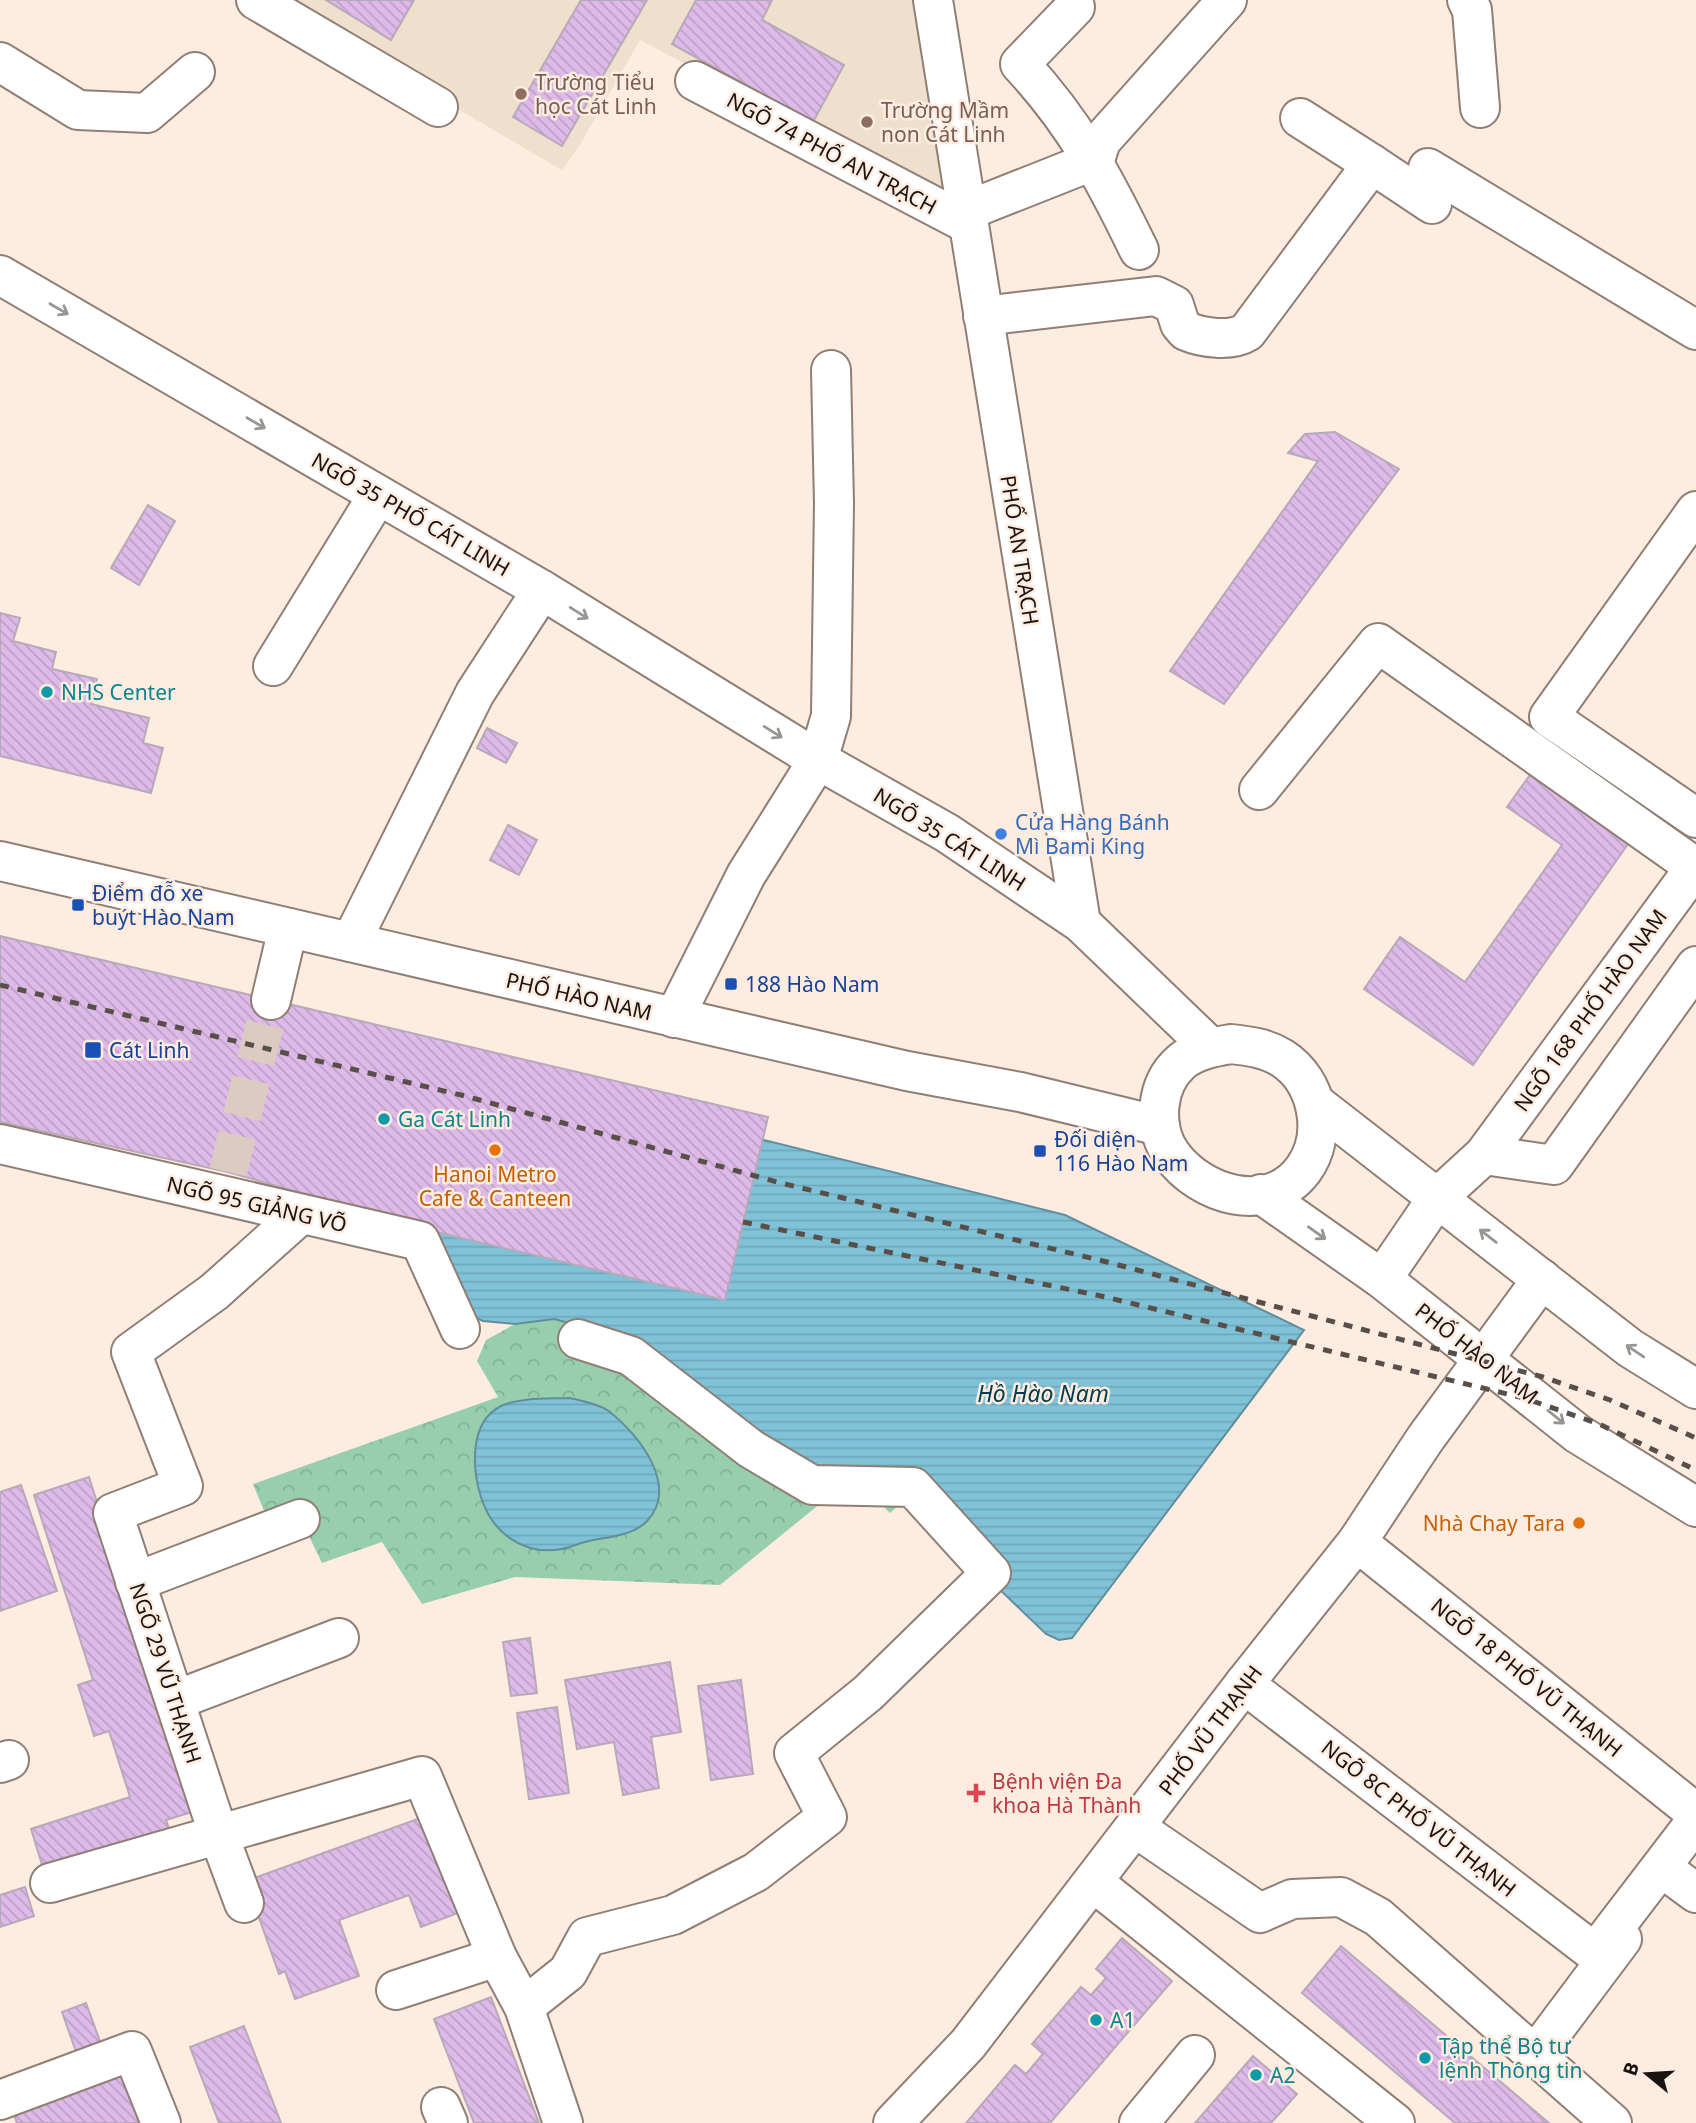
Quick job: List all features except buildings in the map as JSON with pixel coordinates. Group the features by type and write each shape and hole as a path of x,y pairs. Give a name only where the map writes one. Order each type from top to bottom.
{"main road":[{"path":"256,0 438,107"},
{"name":"PHỐ AN TRẠCH","path":"933,0 1081,923"},
{"path":"967,217 1095,160 1101,141 1227,0"},
{"path":"1467,0 1472,10 1480,107"},
{"path":"1075,8 1020,64 1053,99 1095,160 1139,250"},
{"path":"0,62 78,110 147,113 195,72"},
{"name":"NGÕ 74 PHỐ AN TRẠCH","path":"695,81 967,217"},
{"path":"1300,118 1371,164 1430,186 1696,330"},
{"path":"983,316 1156,296 1174,305 1180,324 1186,331 1240,337 1247,332 1371,164"},
{"name":"NGÕ 35 PHỐ CÁT LINH","path":"0,275 542,590 818,760"},
{"path":"674,1018 746,875 818,760 831,716 834,503 831,370"},
{"path":"273,666 378,495"},
{"path":"1696,511 1549,717 1696,818"},
{"path":"351,942 475,693 542,590"},
{"path":"1259,790 1378,643 1696,866"},
{"name":"NGÕ 35 CÁT LINH","path":"818,760 947,833 1081,923"},
{"name":"PHỐ HÀO NAM","path":"0,861 674,1018 907,1071 1020,1092 1160,1126"},
{"name":"NGÕ 168 PHỐ HÀO NAM","path":"1382,1279 1438,1197 1484,1155 1696,866"},
{"path":"1081,923 1210,1048"},
{"path":"271,1000 288,928"},
{"path":"1484,1155 1554,1165 1696,966"},
{"path":"1231,1044 1259,1047 1281,1058 1298,1071 1315,1103 1318,1122 1314,1147 1304,1169 1291,1183 1261,1194 1234,1196 1203,1185 1170,1153 1160,1126 1159,1105 1169,1077 1181,1062 1210,1048 1231,1044"},
{"path":"1315,1103 1630,1348 1695,1386"},
{"name":"NGÕ 95 GIẢNG VÕ","path":"0,1144 225,1184 301,1214 421,1241 439,1287 460,1329"},
{"name":"PHỐ HÀO NAM","path":"1261,1194 1382,1279 1578,1434 1696,1507"},
{"name":"NGÕ 29 VŨ THẠNH","path":"244,1903 218,1833 113,1513 183,1486 131,1352 214,1292 301,1214"},
{"name":"PHỐ VŨ THẠNH","path":"892,2123 968,2044 1244,1684 1357,1542 1425,1439 1542,1279"},
{"path":"524,2007 568,1972 587,1937 673,1915 756,1872 827,1817 794,1752 868,1693 991,1573 913,1487 812,1485 751,1449 631,1356 578,1339"},
{"path":"135,1582 300,1518"},
{"name":"NGÕ 18 PHỐ VŨ THẠNH","path":"1357,1542 1696,1812"},
{"path":"176,1700 339,1638"},
{"name":"NGÕ 8C PHỐ VŨ THẠNH","path":"1244,1684 1595,1953 1677,1879"},
{"path":"50,1883 422,1776 497,1957 524,2007 563,2123"},
{"path":"1535,2055 1677,1879 1696,1821"},
{"path":"1136,1828 1260,1913 1292,1899 1341,1897 1378,1917 1612,2123"},
{"path":"1093,1882 1395,2123"},
{"path":"396,1990 497,1957"},
{"path":"0,2099 132,2051 161,2123"},
{"path":"1139,2123 1195,2055"}],"shaded area":[{"path":"271,0 919,0 951,204 640,40 578,148 562,170"}],"green space":[{"path":"554,1319 596,1330 906,1499 890,1513 853,1477 720,1585 515,1577 422,1604 382,1542 322,1563 305,1528 274,1535 253,1484 498,1397 477,1361 486,1340 515,1324"}],"water":[{"name":"Hồ Hào Nam","path":"724,1130 1065,1215 1304,1330 1072,1638 1059,1640 1046,1634 886,1480 789,1472 596,1330 554,1319 515,1324 483,1321 458,1310 399,1218"},
{"path":"570,1398 606,1409 632,1433 643,1447 657,1477 659,1492 656,1507 642,1526 629,1532 562,1549 535,1549 511,1539 501,1531 486,1510 476,1473 478,1434 491,1413 501,1406 526,1400"}],"tunnel":[{"path":"228,1172 271,1000"}],"railway":[{"path":"0,985 465,1096 777,1182 1107,1262 1543,1377 1610,1400 1696,1438"},
{"path":"743,1222 1101,1296 1524,1398 1599,1424 1696,1470"}],"place":[{"name":"Trường Tiểu học Cát Linh","path":"521,94"},
{"name":"Trường Mầm non Cát Linh","path":"867,122"},
{"name":"NHS Center","path":"47,692"},
{"name":"Cửa Hàng Bánh Mì Bami King","path":"1001,834"},
{"name":"Điểm đỗ xe buýt Hào Nam","path":"78,905"},
{"name":"188 Hào Nam","path":"731,984"},
{"name":"Cát Linh","path":"93,1050"},
{"name":"Ga Cát Linh","path":"384,1119"},
{"name":"Hanoi Metro Cafe & Canteen","path":"495,1150"},
{"name":"Đối diện 116 Hào Nam","path":"1040,1151"},
{"name":"Nhà Chay Tara","path":"1579,1523"},
{"name":"Bệnh viện Đa khoa Hà Thành","path":"976,1793"},
{"name":"A1","path":"1096,2020"},
{"name":"Tập thể Bộ tư lệnh Thông tin","path":"1425,2058"},
{"name":"A2","path":"1256,2075"}]}
